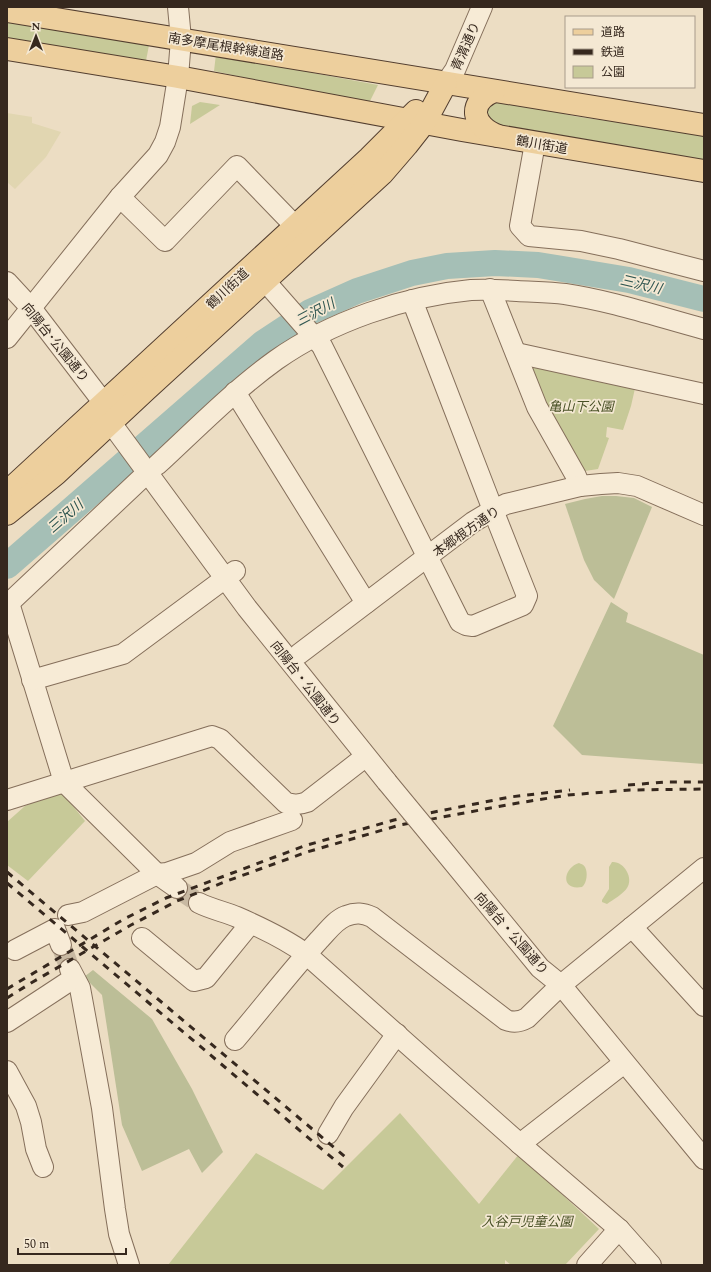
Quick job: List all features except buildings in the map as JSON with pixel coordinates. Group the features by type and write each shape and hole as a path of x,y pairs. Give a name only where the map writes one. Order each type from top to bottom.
{"main road":[{"name":"南多摩尾根幹線道路","path":"11,10 446,83"},
{"path":"7,49 416,121"},
{"path":"446,83 704,125"},
{"name":"鶴川街道","path":"7,514 56,474 112,413 295,226 369,158 416,121 446,83"},
{"path":"494,91 486,94 480,100 477,106 477,118 483,128 501,137"},
{"name":"鶴川街道","path":"416,121 535,143 704,171"},
{"name":"鶴川街道","path":"7,492 112,413 265,281 382,174 407,145 416,121"}],"street":[{"path":"7,338 120,197 158,155 165,142 170,127 178,78 181,39 178,7"},
{"name":"青渭通り","path":"446,83 455,70 482,7"},
{"path":"535,143 520,226 529,236 581,241 619,249 704,271"},
{"path":"120,197 165,241 237,166 295,226"},
{"path":"265,281 322,346 460,622 466,626 473,626 523,605 527,596 412,300"},
{"name":"向陽台･公園通り","path":"7,282 31,308 112,413"},
{"path":"490,289 537,407 576,476 580,486"},
{"path":"178,888 157,874 64,782 8,604 149,465 235,392 311,333 412,300 471,290 490,289 565,294 600,300 704,329"},
{"path":"516,353 704,394"},
{"path":"235,392 366,603"},
{"name":"向陽台・公園通り","path":"112,413 365,757 393,780"},
{"name":"本郷根方通り","path":"299,654 473,522 506,504 580,486 618,483 637,486 704,515"},
{"path":"32,680 123,654 229,574"},
{"name":"向陽台・公園通り","path":"229,574 299,654 393,780 549,961 561,985 624,1063 703,1155"},
{"path":"7,800 212,736 220,739 286,803 300,805 307,802 365,757"},
{"path":"68,915 83,912 157,874 167,873 196,863 230,842 292,820"},
{"path":"235,1040 306,954 337,922 345,916 355,913 364,913 372,917 506,1020 516,1022 527,1018 561,985 704,868"},
{"path":"199,903 214,910 236,917 295,946 306,954 520,1144 619,1229 651,1265"},
{"path":"142,938 194,981 206,978 250,924"},
{"path":"632,927 704,1006"},
{"path":"15,950 55,929 62,945"},
{"path":"7,1022 72,973 80,988 102,1108 119,1234 128,1265"},
{"path":"328,1134 344,1107 397,1034"},
{"path":"520,1144 624,1063"},
{"path":"7,1071 26,1106 31,1122 36,1149 43,1167"},
{"path":"587,1265 619,1229"}],"shaded area":[{"path":"7,113 32,117 32,123 61,132 46,157 15,189 7,182"}],"green space":[{"path":"7,17 149,45 145,66 7,43"},
{"path":"216,54 280,64 313,73 378,85 368,105 317,96 261,81 214,71"},
{"path":"498,98 573,116 704,135 704,165 496,129 484,108"},
{"path":"200,102 220,105 190,124 192,106"},
{"name":"亀山下公園","path":"528,361 636,384 623,430 607,427 606,437 609,438 598,469 585,471 580,469 543,406"},
{"path":"602,496 634,498 652,507 614,599 594,580 584,560 565,504"},
{"path":"611,602 628,613 626,622 704,655 704,764 582,755 553,726"},
{"path":"61,791 85,821 28,881 7,865 7,822 25,806"},
{"path":"612,862 616,862 624,867 627,871 629,884 623,892 607,904 602,902 602,900 609,889 609,867"},
{"path":"579,863 585,867 585,883 582,887 570,886 566,878 567,874 570,869"},
{"path":"93,970 152,1019 192,1089 223,1152 202,1173 189,1149 142,1171 122,1125 102,995 84,977"},
{"name":"入谷戸児童公園","path":"400,1113 479,1204 519,1154 599,1229 565,1265 511,1265 505,1260 505,1265 168,1265 256,1153 323,1190"}],"waterway":[{"name":"三沢川","path":"7,566 263,343 310,312 357,291 412,273 447,266 495,263 538,265 629,280 704,299"}],"tunnel":[{"path":"177,888 199,903"},
{"path":"61,945 70,969"}],"railway":[{"path":"628,785 666,782 704,782"},
{"path":"7,998 131,925 177,901 307,852 400,825 568,795 630,790 704,789"},
{"path":"7,989 124,919 166,898 304,846 394,820 510,797 570,790"},
{"path":"7,872 349,1160"},
{"path":"7,883 343,1167"}]}
